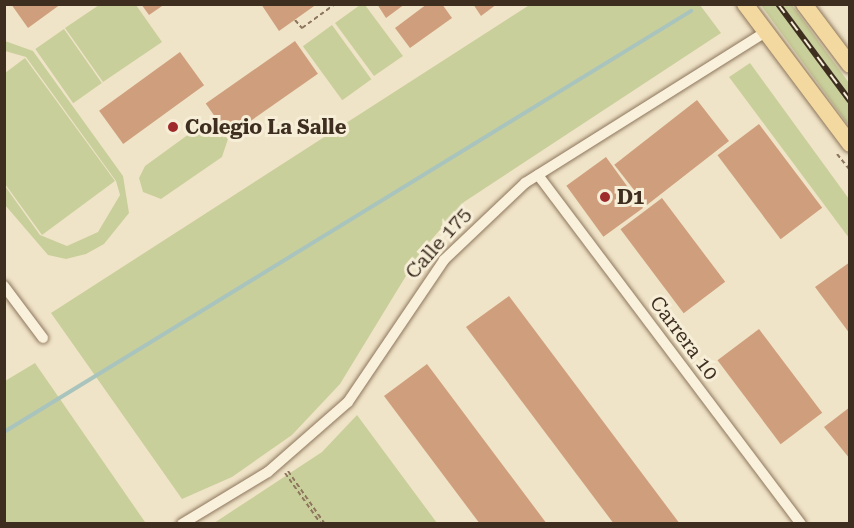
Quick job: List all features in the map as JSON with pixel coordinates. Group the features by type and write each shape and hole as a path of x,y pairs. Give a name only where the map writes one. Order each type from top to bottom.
{"main road":[{"path":"746,4 849,144"},
{"path":"804,4 849,65"}],"street":[{"name":"Calle 175","path":"182,524 268,472 348,402 444,260 482,219 538,175 766,32"},
{"name":"Carrera 10","path":"538,175 801,524"},
{"path":"4,286 42,338"}],"path":[{"path":"295,20 302,28 335,4"},
{"path":"321,524 285,470 325,524"}],"green space":[{"path":"531,4 700,5 721,33 464,202 420,253 340,384 292,435 232,477 182,499 51,313"},
{"path":"99,5 136,5 162,42 103,82 65,28"},
{"path":"360,5 365,5 403,56 374,76 335,23"},
{"path":"761,5 792,5 849,83 849,126"},
{"path":"332,25 371,79 342,100 303,46"},
{"path":"64,29 102,83 73,103 35,49"},
{"path":"5,41 33,51 123,176 129,213 104,244 86,254 66,259 48,255 5,205 5,186 40,235 67,246 98,232 120,195 116,181 26,57 5,51"},
{"path":"25,58 115,181 42,235 5,184 5,73"},
{"path":"750,63 849,199 849,238 729,77"},
{"path":"213,125 228,139 222,157 161,199 143,192 139,178 145,166 200,126"},
{"path":"35,363 145,522 5,523 5,381"},
{"path":"357,415 437,523 214,523 322,452"}],"building":[{"path":"11,4 61,4 28,28"},
{"path":"141,4 165,4 149,15"},
{"path":"261,4 317,4 279,31"},
{"path":"377,4 405,4 386,18"},
{"path":"427,4 442,4 452,18 410,48 395,28"},
{"path":"473,4 497,4 481,16"},
{"path":"295,41 318,74 229,136 206,104"},
{"path":"180,52 204,85 123,144 99,111"},
{"path":"697,100 729,141 646,206 614,165"},
{"path":"759,124 822,208 781,239 717,155"},
{"name":"D1","path":"606,157 643,208 603,237 566,186"},
{"path":"662,198 725,282 684,313 620,229"},
{"path":"850,262 850,334 815,287"},
{"path":"509,296 680,524 614,524 466,327"},
{"path":"759,329 822,413 781,444 717,360"},
{"path":"427,364 547,524 480,524 384,396"},
{"path":"850,407 850,459 824,427"}],"waterway":[{"path":"4,432 691,11"}],"railway":[{"path":"778,4 850,101"}],"place":[{"name":"Colegio La Salle","path":"173,127"},
{"name":"D1","path":"605,197"}]}
